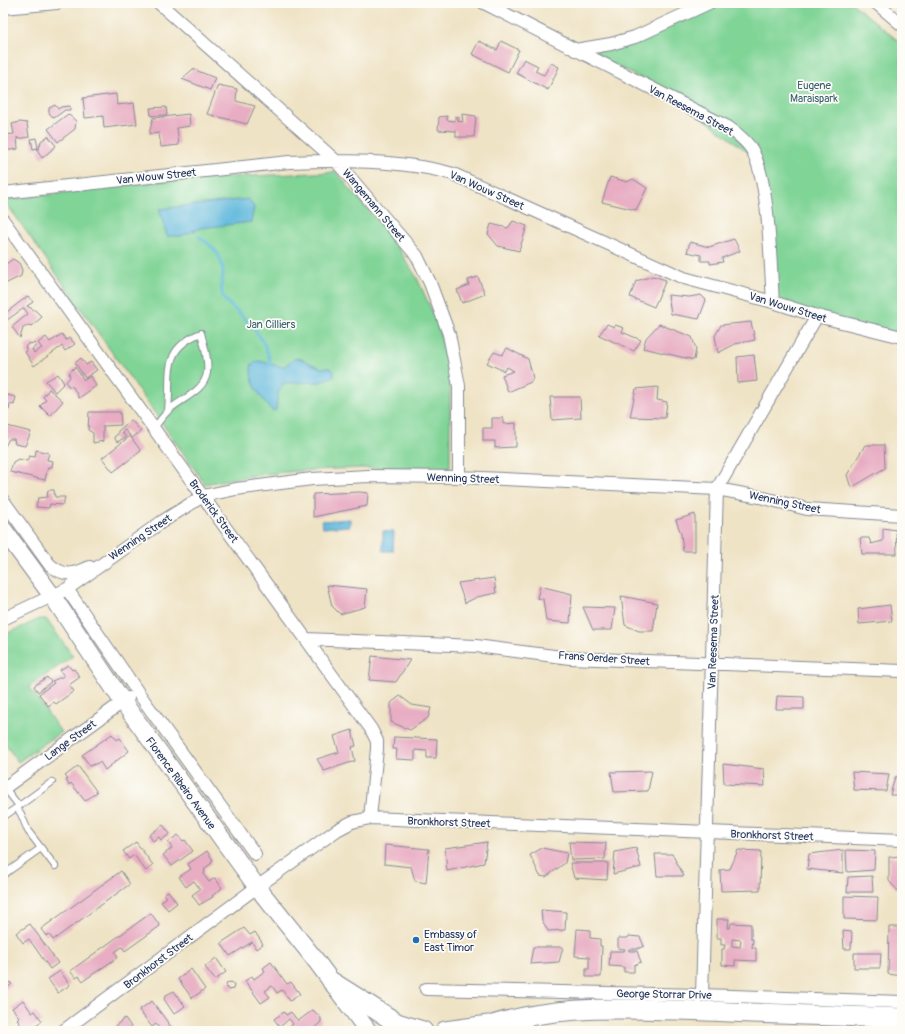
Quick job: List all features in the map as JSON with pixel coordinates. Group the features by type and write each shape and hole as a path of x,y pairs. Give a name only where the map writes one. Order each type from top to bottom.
{"main road":[{"name":"Florence Ribeiro Avenue","path":"3,529 60,593 123,702 257,887 332,982 368,1031"},
{"path":"332,982 397,1023 423,1031"},
{"name":"George Storrar Drive","path":"476,1031 494,1024 541,1013 593,1008 902,1018"},
{"path":"445,1031 494,1024"}],"street":[{"path":"3,8 57,3"},
{"name":"Wangemann Street","path":"159,3 336,160 417,256 442,312 449,334 459,386 459,477"},
{"name":"Van Reesema Street","path":"484,3 728,127 741,137 752,150 761,176 773,302"},
{"path":"575,50 611,44 635,37 710,3"},
{"path":"876,3 902,25"},
{"name":"Van Wouw Street","path":"3,193 274,164 336,160 415,167 452,174 676,275 817,316 902,337"},
{"name":"Broderick Street","path":"3,220 371,729 377,741 377,755 370,818"},
{"name":"Van Reesema Street","path":"702,995 718,489 817,316"},
{"name":"Wenning Street","path":"3,619 60,593 203,496 236,489 312,479 368,476 459,477 718,489 760,497 807,509 902,515"},
{"path":"3,500 49,564 58,572 72,574 107,560"},
{"path":"60,593 137,691 256,854"},
{"name":"Frans Oerder Street","path":"306,639 476,646 570,658 902,671"},
{"name":"Lange Street","path":"4,788 137,691"},
{"name":"Bronkhorst Street","path":"63,1031 257,887 337,830 352,822 370,818 902,840"},
{"name":"George Storrar Drive","path":"426,988 902,1002"}],"lane":[{"path":"154,428 168,410 191,394 203,383 207,373 206,353 201,333 187,339 175,351 170,362 168,410"},
{"path":"3,817 52,782"},
{"path":"4,788 18,807 26,827 55,866"},
{"path":"3,875 41,848"}],"green space":[{"name":"Eugene Maraispark","path":"712,3 852,3 902,44 902,340 774,303 761,162 674,96 592,53"},
{"name":"Jan Cilliers","path":"336,172 392,238 417,278 437,322 450,376 450,469 327,469 265,474 205,484 4,200 171,180"},
{"path":"40,619 46,619 73,656 29,687 61,732 18,762 3,741 3,635"}],"water":[{"path":"248,199 254,207 251,222 201,228 181,236 167,236 159,209"},
{"path":"299,358 321,368 330,368 334,371 334,376 320,382 284,383 278,393 276,410 272,411 253,383 251,370 252,364 259,361 283,367 294,359"},
{"path":"350,519 350,526 323,528 322,521"},
{"path":"383,531 394,532 393,551 383,551"}],"building":[{"path":"479,41 497,50 501,41 519,50 508,72 472,54"},
{"path":"524,59 538,66 535,71 544,75 551,63 559,67 548,90 516,73"},
{"path":"193,69 215,78 210,90 182,79"},
{"path":"218,85 237,89 236,101 255,106 247,124 207,114"},
{"path":"116,94 117,105 134,103 137,124 104,128 103,116 85,118 83,98"},
{"path":"55,105 58,109 61,107 70,106 70,110 65,110 54,118 49,113 49,108"},
{"path":"166,107 167,115 151,116 150,108"},
{"path":"68,114 76,121 75,129 58,142 48,129"},
{"path":"189,114 190,126 177,128 179,145 161,147 159,133 149,134 153,118"},
{"path":"462,114 476,116 474,137 456,137 456,131 438,130 439,117 447,116 447,120 455,121 455,116 458,117 458,121 463,122"},
{"path":"20,122 27,123 29,137 18,139 17,137 18,149 3,151 3,135 14,134 12,124"},
{"path":"48,136 56,146 42,158 37,149 39,149 41,141"},
{"path":"36,138 38,148 33,149 31,139"},
{"path":"610,177 627,182 633,179 647,188 636,210 602,202"},
{"path":"513,221 527,226 519,251 498,246 488,234 491,224 508,228"},
{"path":"734,239 740,251 722,258 723,262 710,264 710,261 701,261 701,255 687,252 690,242 709,247"},
{"path":"13,259 19,263 22,270 21,276 3,285 3,266"},
{"path":"653,276 666,280 654,307 630,297 636,281"},
{"path":"478,277 485,294 462,303 457,290 469,285 468,280"},
{"path":"668,295 689,297 701,295 706,300 699,319 671,314"},
{"path":"28,296 33,302 27,306 36,311 42,317 32,326 29,325 23,328 20,338 12,327 28,314 24,308 7,320 3,315"},
{"path":"751,322 755,340 735,344 718,353 715,336 721,325"},
{"path":"607,324 614,327 615,325 624,328 622,332 641,340 634,351 599,335"},
{"path":"659,324 692,337 696,349 694,360 643,348 646,338"},
{"path":"62,334 66,340 70,338 75,344 65,351 62,346 34,366 25,352 27,351 25,347 28,344 34,343 36,346 32,349 34,353 42,348 38,343 46,337 50,342"},
{"path":"507,348 528,359 533,378 531,382 508,392 502,375 514,371 507,367 504,371 487,363 494,352 502,355"},
{"path":"754,355 757,381 738,383 737,357"},
{"path":"81,358 86,365 91,362 97,370 85,378 75,363"},
{"path":"75,367 84,380 91,376 96,386 79,398 73,387 68,386 66,382 70,377 69,373"},
{"path":"58,374 64,383 55,392 46,381"},
{"path":"658,387 657,400 667,402 665,418 630,417 636,389"},
{"path":"49,389 63,401 50,416 40,406 46,400 43,397"},
{"path":"3,394 16,397 14,405 10,404 9,410 3,408"},
{"path":"550,397 580,397 581,418 552,420"},
{"path":"89,412 120,412 121,425 103,426 103,441 93,443 93,433 88,430"},
{"path":"492,418 503,418 503,424 516,423 516,447 495,448 495,441 483,441 483,428 492,428"},
{"path":"131,420 141,431 132,438 125,430 122,432 126,437 117,442 114,437 118,434 118,431"},
{"path":"3,425 31,432 25,446 15,444 14,439 9,439 5,446 3,446"},
{"path":"130,436 141,451 113,472 102,458"},
{"path":"865,445 884,445 885,468 851,488 847,475"},
{"path":"36,450 49,453 47,460 53,461 52,467 48,467 45,480 10,472 13,462 18,459 27,461 29,456 35,457"},
{"path":"48,490 54,490 55,497 65,497 63,505 50,504 49,508 36,507 38,498 47,497"},
{"path":"368,493 367,506 313,517 313,494"},
{"path":"695,514 695,551 683,551 681,534 676,520"},
{"path":"883,528 896,530 897,554 862,554 860,538 869,538 871,544 883,541"},
{"path":"494,578 496,593 477,597 465,603 458,583"},
{"path":"327,585 367,589 365,607 340,614 332,606"},
{"path":"540,586 572,594 570,623 546,621 543,599 537,598"},
{"path":"621,596 657,603 653,631 639,631 625,625"},
{"path":"890,605 892,621 859,624 858,609"},
{"path":"583,607 615,608 612,630 593,630"},
{"path":"372,656 410,660 396,682 369,680"},
{"path":"68,665 72,670 74,669 80,677 69,685 74,691 56,704 54,702 48,706 39,694 54,683 52,681 64,676 60,670"},
{"path":"47,677 51,682 38,692 34,686"},
{"path":"400,696 412,705 431,708 428,718 410,730 391,722 391,703"},
{"path":"777,696 804,697 804,709 776,709"},
{"path":"902,696 902,721 898,720 898,699"},
{"path":"352,730 356,746 352,747 355,761 324,771 317,759 339,752 334,736"},
{"path":"112,734 117,740 120,738 129,751 105,770 100,762 90,766 82,755"},
{"path":"394,737 437,739 436,758 427,758 427,751 415,750 415,760 396,759 397,749 393,749"},
{"path":"723,764 764,769 765,786 724,784"},
{"path":"78,766 97,792 85,801 71,783 69,785 66,780 68,779 65,776"},
{"path":"652,771 648,791 614,792 611,772"},
{"path":"852,772 889,774 886,791 854,790"},
{"path":"902,776 902,795 890,795 895,777"},
{"path":"163,825 170,834 161,840 159,837 153,841 149,835"},
{"path":"178,835 183,841 185,840 193,851 172,866 163,855 172,848 168,842"},
{"path":"136,842 153,865 146,871 134,855 129,859 123,851"},
{"path":"487,842 484,863 447,871 445,848"},
{"path":"569,842 606,843 605,859 571,860"},
{"path":"385,845 429,849 426,883 415,881 411,867 384,864"},
{"path":"542,848 567,853 565,863 546,877 540,876 530,855"},
{"path":"636,848 641,867 613,874 615,852"},
{"path":"738,850 761,851 760,890 721,891 720,870 730,869"},
{"path":"843,850 843,873 807,869 809,854"},
{"path":"846,850 875,851 874,870 847,872"},
{"path":"207,851 213,860 211,861 212,863 205,868 204,875 209,882 215,878 222,888 212,896 213,897 199,905 192,895 200,889 194,881 186,887 179,877 191,869 188,864"},
{"path":"655,854 672,854 684,876 657,876"},
{"path":"902,856 902,892 899,892 889,881 889,857"},
{"path":"570,863 608,863 607,880 574,878"},
{"path":"121,871 130,884 53,940 49,934 46,936 41,929"},
{"path":"872,876 873,892 847,892 848,877"},
{"path":"168,891 177,903 168,910 161,902 167,897 164,894"},
{"path":"844,896 878,897 877,920 844,919"},
{"path":"541,910 566,912 565,930 548,931 542,920"},
{"path":"151,913 160,926 125,951 122,947 115,952 118,957 83,981 79,976 76,978 70,971"},
{"path":"717,919 729,919 728,928 730,928 731,923 751,924 751,939 753,939 752,948 756,948 756,961 735,960 735,966 722,965 722,949 724,949 725,945 721,945 721,938 717,938","holes":["732,939 741,940 740,947 732,946"]},
{"path":"30,924 58,963 50,969 29,939 23,943 16,933"},
{"path":"889,927 902,927 902,976 888,974"},
{"path":"244,928 250,935 255,932 263,944 256,949 252,942 230,956 221,943"},
{"path":"577,929 590,930 590,938 600,939 600,946 602,946 601,977 586,977 586,969 589,969 589,957 575,956"},
{"path":"843,931 852,932 851,949 844,949"},
{"path":"629,936 640,937 644,946 637,949 629,949 629,951 637,951 641,962 634,965 634,972 624,972 624,967 609,966 610,951 624,951 625,949 618,948 618,938 628,938"},
{"path":"533,947 563,947 559,962 530,964"},
{"path":"854,953 881,953 880,968 854,968"},
{"path":"216,958 226,972 215,980 205,967"},
{"path":"271,962 287,984 291,982 300,994 290,1001 282,990 277,993 272,986 265,991 270,997 261,1003 245,981 252,976 254,979 265,971 263,968"},
{"path":"191,969 205,989 192,998 178,979"},
{"path":"60,971 70,985 58,993 48,979"},
{"path":"3,975 9,983 10,982 12,984 3,991"},
{"path":"230,982 233,983 233,989 230,990 227,989 226,986 227,983"},
{"path":"174,991 185,1006 174,1014 164,999 166,995"},
{"path":"23,1000 32,1013 35,1011 42,1021 27,1031 25,1031 17,1019 19,1017 12,1008"},
{"path":"152,1001 174,1031 161,1031 156,1024 152,1027 139,1010"},
{"path":"313,1010 321,1018 321,1022 311,1031 285,1031 293,1024 289,1019 280,1027 274,1019 284,1012 286,1015 291,1012 298,1021"},
{"path":"125,1018 134,1031 119,1031 115,1026"}],"waterway":[{"path":"199,237 209,244 219,257 223,268 221,290 225,300 256,331 267,350 270,364"}],"place":[{"name":"Embassy of East Timor","path":"416,940"}]}
